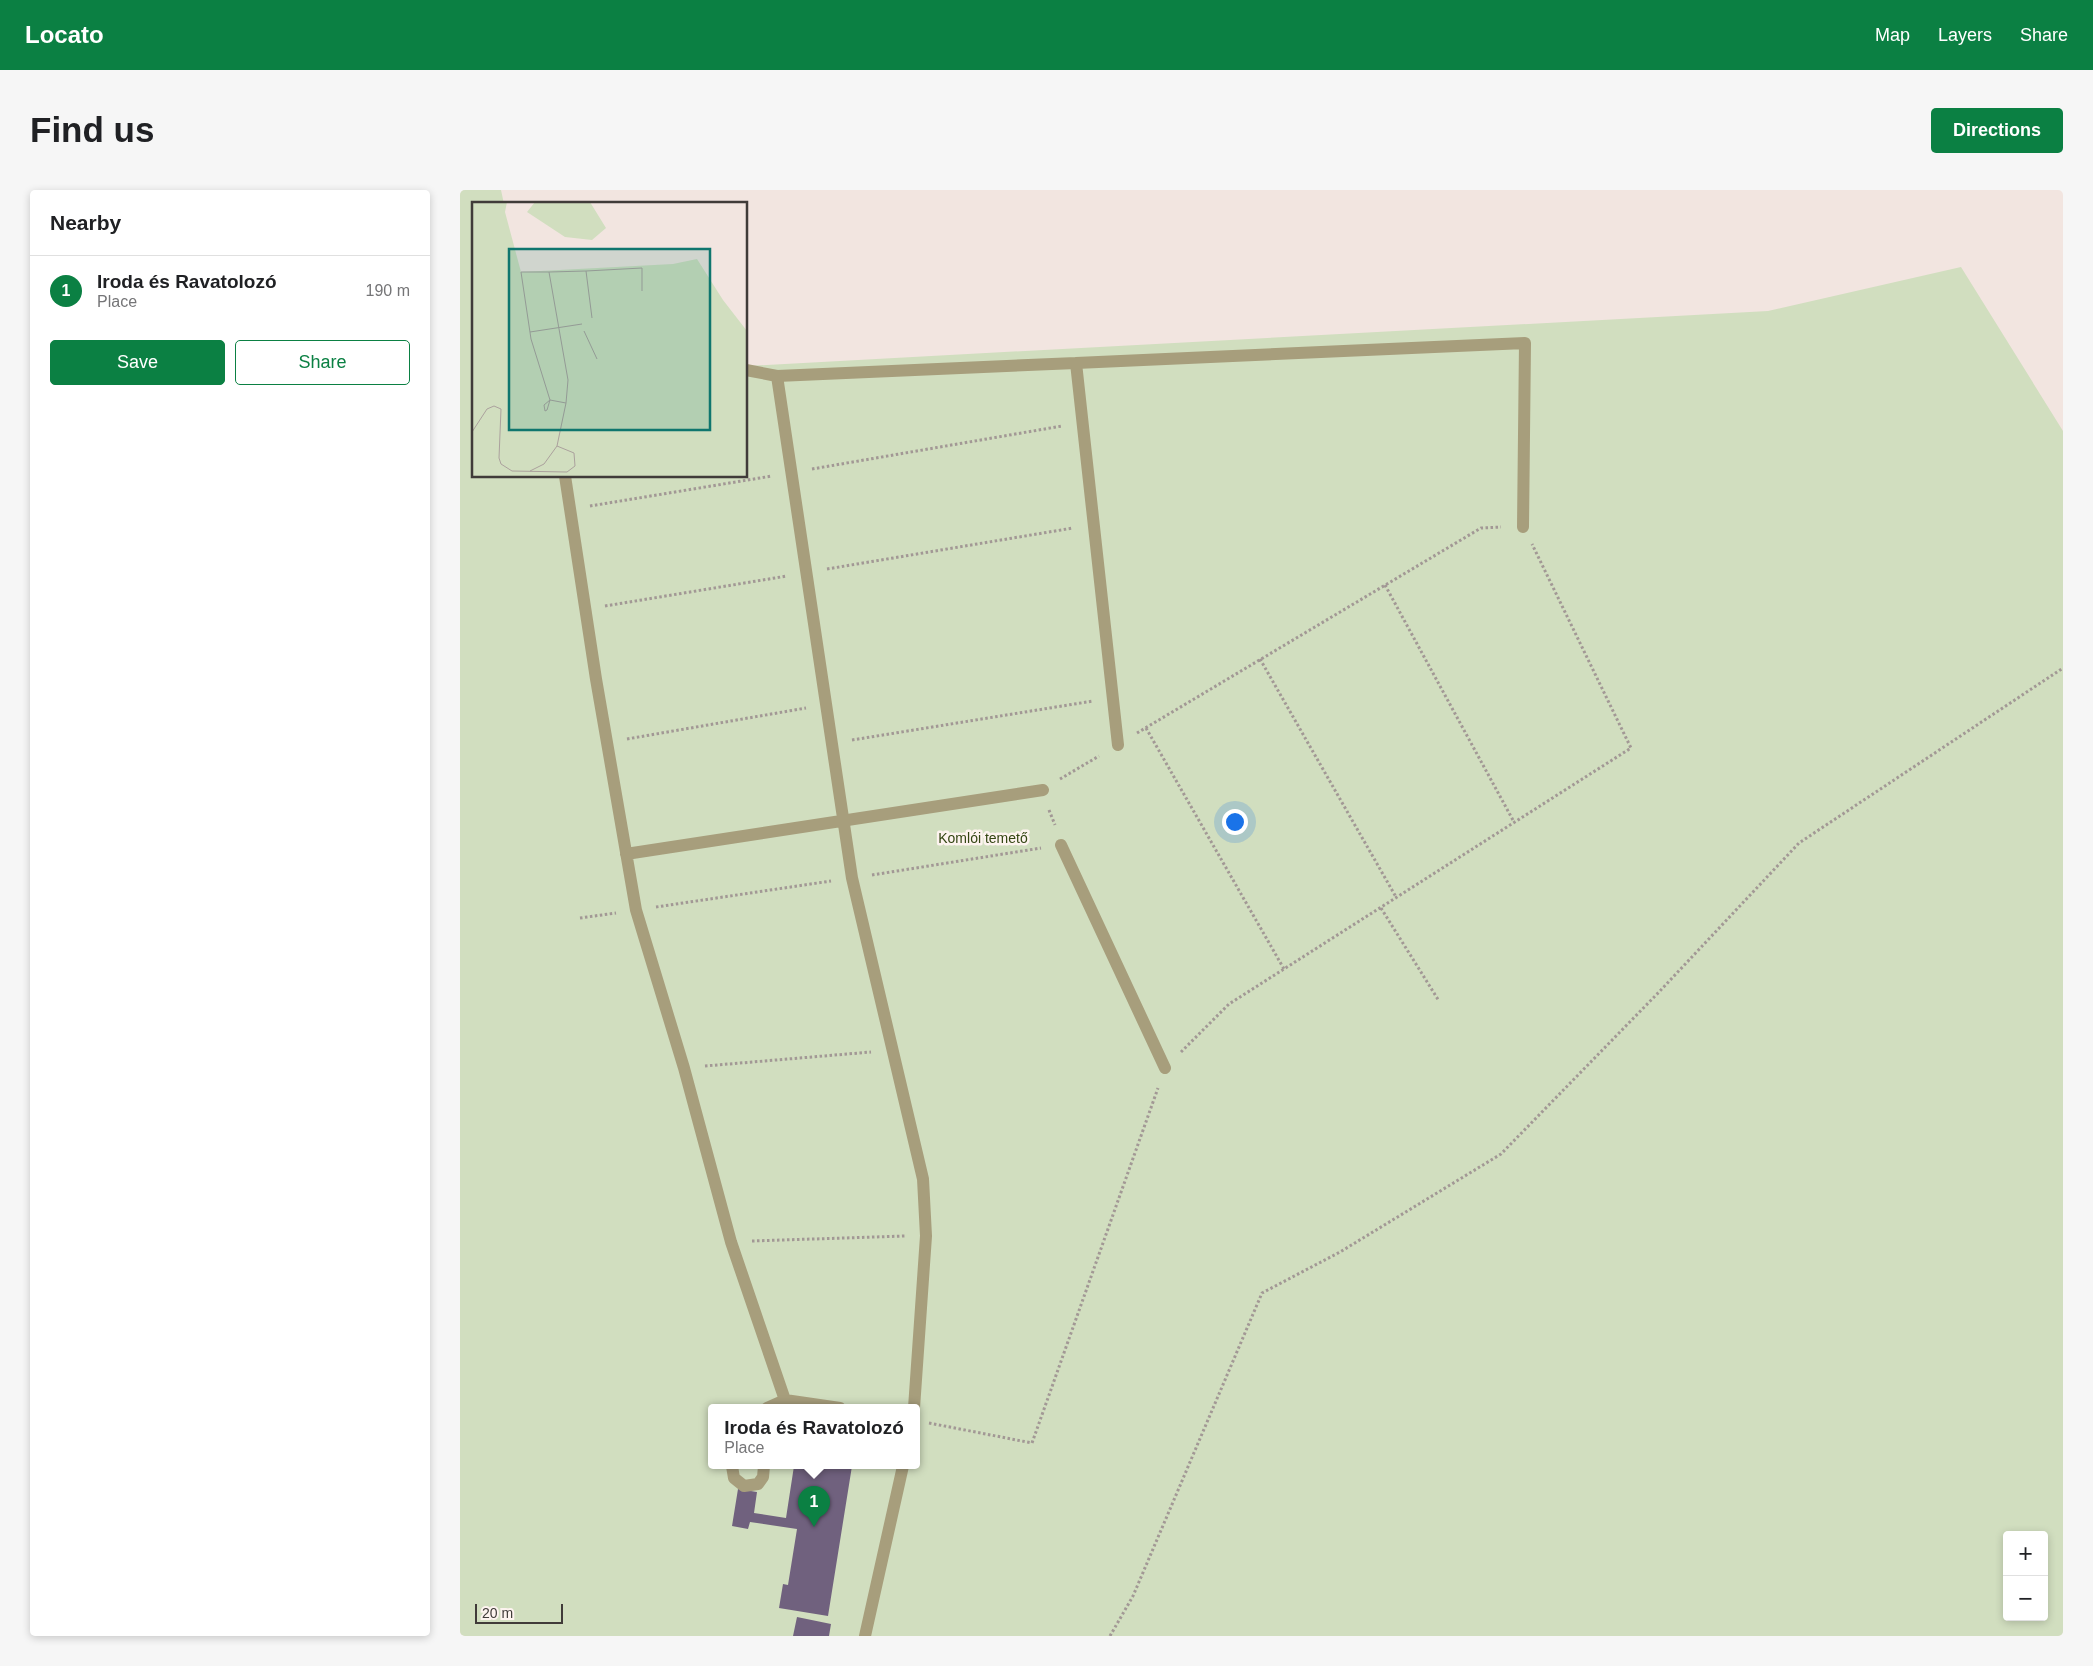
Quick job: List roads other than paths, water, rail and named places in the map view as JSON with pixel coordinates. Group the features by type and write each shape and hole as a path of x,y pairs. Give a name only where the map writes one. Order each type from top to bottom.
{"lane":[{"path":"748,370 777,376 1524,342 1524,527"},
{"path":"1076,363 1118,745"},
{"path":"777,376 852,878 923,1179 926,1236 914,1404"},
{"path":"565,478 585,609 636,910 684,1068 731,1242 784,1404"},
{"path":"626,854 1043,790"},
{"path":"1061,845 1165,1068"},
{"path":"732,1469 734,1478 744,1486 758,1484 763,1477 764,1469"},
{"path":"865,1636 902,1469"}],"place":[{"name":"Iroda és Ravatolozó","path":"814,1527"}],"park label":[{"name":"Komlói temető","path":"983,838"}]}
